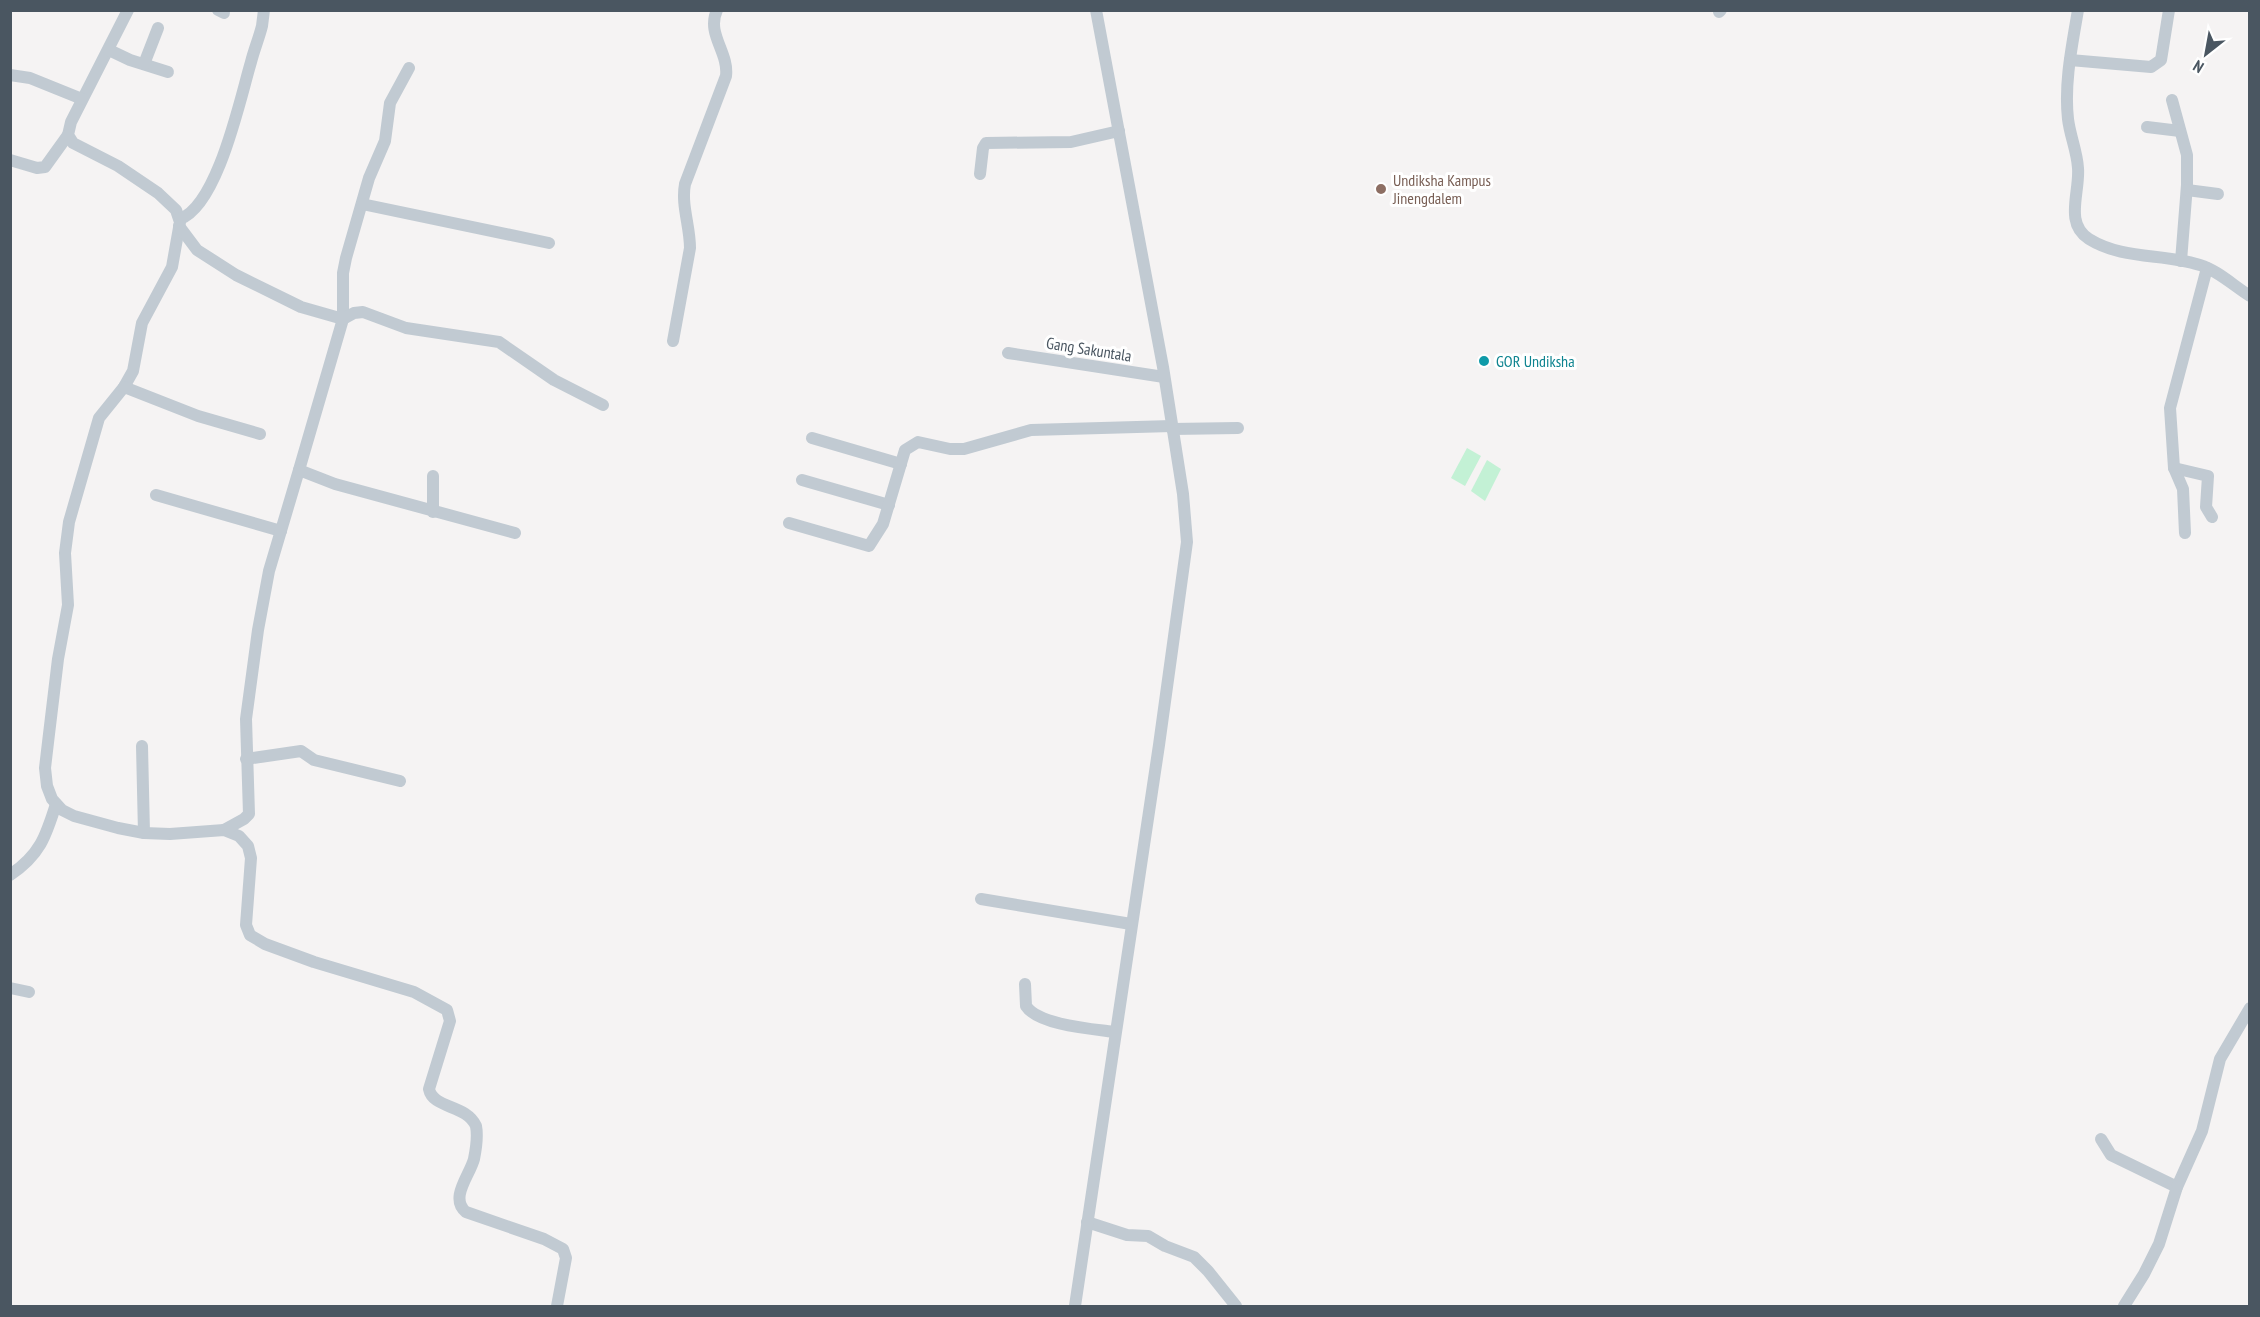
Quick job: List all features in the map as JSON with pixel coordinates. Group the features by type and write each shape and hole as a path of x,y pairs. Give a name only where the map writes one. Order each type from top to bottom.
{"street":[{"path":"10,160 37,168 45,167 68,135 69,125 128,10"},
{"path":"264,10 262,26 236,118 216,174 201,201 179,223 172,267 142,323 133,371 124,387 103,412 96,426 69,522 65,553 68,604 58,659 45,768 47,786 56,804 74,816 118,828 144,833 184,834 224,830 233,832 243,839 250,852 251,871 246,926 250,935 265,944 314,962 414,992 448,1012 450,1021 429,1089 434,1099 465,1112 476,1126 474,1157 459,1195 460,1204 466,1212 544,1239 563,1249 566,1258 557,1306"},
{"path":"673,341 690,248 690,233 683,199 685,184 726,76 726,58 713,21 717,10"},
{"path":"1075,1306 1187,542 1184,494 1164,377 1096,10"},
{"path":"2078,10 2070,60 2067,108 2079,169 2074,214 2077,227 2088,238 2114,250 2181,261 2207,268 2250,296"},
{"path":"2070,60 2151,67 2156,65 2162,57 2169,10"},
{"path":"144,64 158,28"},
{"path":"109,50 168,72"},
{"path":"224,830 249,814 246,719 268,571 343,319 343,273 369,178 385,141 390,103 409,68"},
{"path":"10,75 30,78 82,99"},
{"path":"2172,100 2187,155 2187,190 2181,261"},
{"path":"2147,127 2180,131"},
{"path":"980,174 982,148 986,143 1071,142 1119,131"},
{"path":"68,135 73,143 118,166 158,193 174,207 179,223 197,250 236,275 301,307 343,319 354,313 363,312 406,328 499,342 554,380 603,405"},
{"path":"2187,190 2218,194"},
{"path":"362,204 549,243"},
{"path":"2185,533 2183,489 2174,468 2170,408 2207,268"},
{"name":"Gang Sakuntala","path":"1008,353 1164,377"},
{"path":"124,387 198,416 260,434"},
{"path":"789,523 869,546 883,524 905,450 918,442 950,450 964,449 1031,430 1238,428"},
{"path":"812,438 901,464"},
{"path":"2174,468 2208,476 2206,507 2212,517"},
{"path":"299,470 335,484 515,533"},
{"path":"433,476 433,512"},
{"path":"802,480 889,505"},
{"path":"156,495 281,531"},
{"path":"142,746 144,833"},
{"path":"246,759 301,751 314,760 400,781"},
{"path":"10,874 26,864 40,847 56,804"},
{"path":"981,899 1131,924"},
{"path":"1025,984 1026,1006 1037,1016 1073,1026 1115,1032"},
{"path":"10,988 29,992"},
{"path":"2124,1306 2144,1274 2158,1244 2177,1187 2202,1131 2220,1059 2250,1008"},
{"path":"2101,1139 2111,1155 2177,1187"},
{"path":"1087,1222 1124,1234 1148,1236 1165,1246 1194,1257 1208,1270 1236,1306"}],"green space":[{"path":"1467,448 1481,456 1465,486 1451,478"},
{"path":"1487,460 1501,469 1485,501 1471,491"}],"place":[{"name":"Undiksha Kampus Jinengdalem","path":"1381,189"},
{"name":"GOR Undiksha","path":"1484,361"}]}
